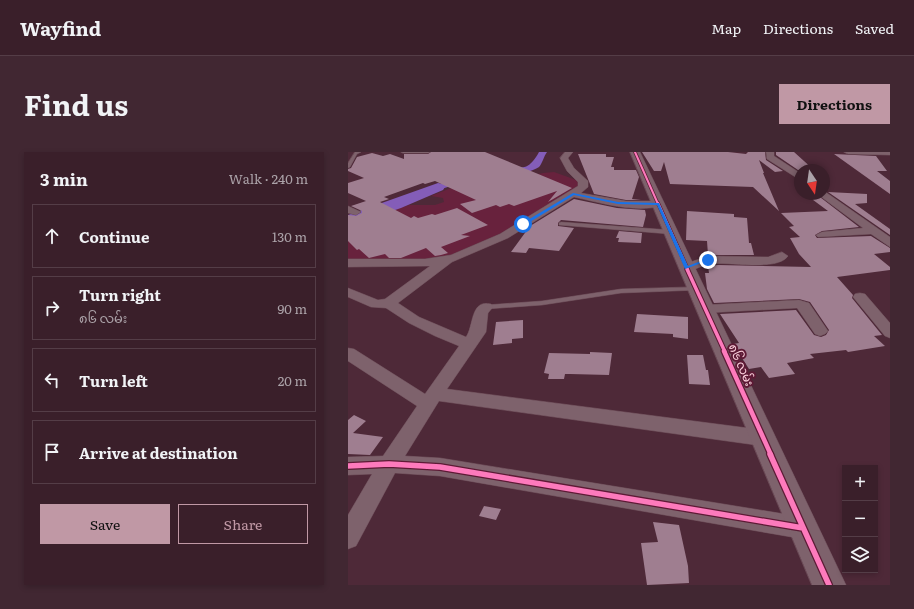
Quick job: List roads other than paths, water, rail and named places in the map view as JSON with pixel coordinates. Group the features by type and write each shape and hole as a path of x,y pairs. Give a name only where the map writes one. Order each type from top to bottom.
{"street":[{"path":"348,263 425,263 447,260 474,250 504,236 573,194 584,184 567,164 564,158 569,152"},
{"name":"၈၆ လမ်း","path":"635,152 829,585"},
{"path":"770,152 770,157 794,173"},
{"path":"848,152 890,153"},
{"path":"573,194 618,203 649,205 658,204"},
{"path":"830,199 890,243"},
{"path":"822,235 872,231"},
{"path":"687,268 708,260 769,261 782,256"},
{"path":"389,304 412,284 447,260"},
{"path":"348,292 376,304 389,304 414,320 440,333 469,344"},
{"path":"860,297 890,333"},
{"path":"700,299 799,304 804,306 820,331"},
{"path":"348,538 389,464 478,332 481,312 486,307"},
{"path":"348,353 432,399 763,438"},
{"path":"348,466 389,464 440,467 803,528"}],"lane":[{"path":"348,167 356,153 359,152"},
{"path":"403,152 428,152"},
{"path":"561,224 670,232"},
{"path":"486,307 542,303 621,291 700,299"}],"waterway":[{"path":"508,172 525,170 536,165 543,152"},
{"path":"438,187 464,179"},
{"path":"348,221 395,205 438,187"}]}
